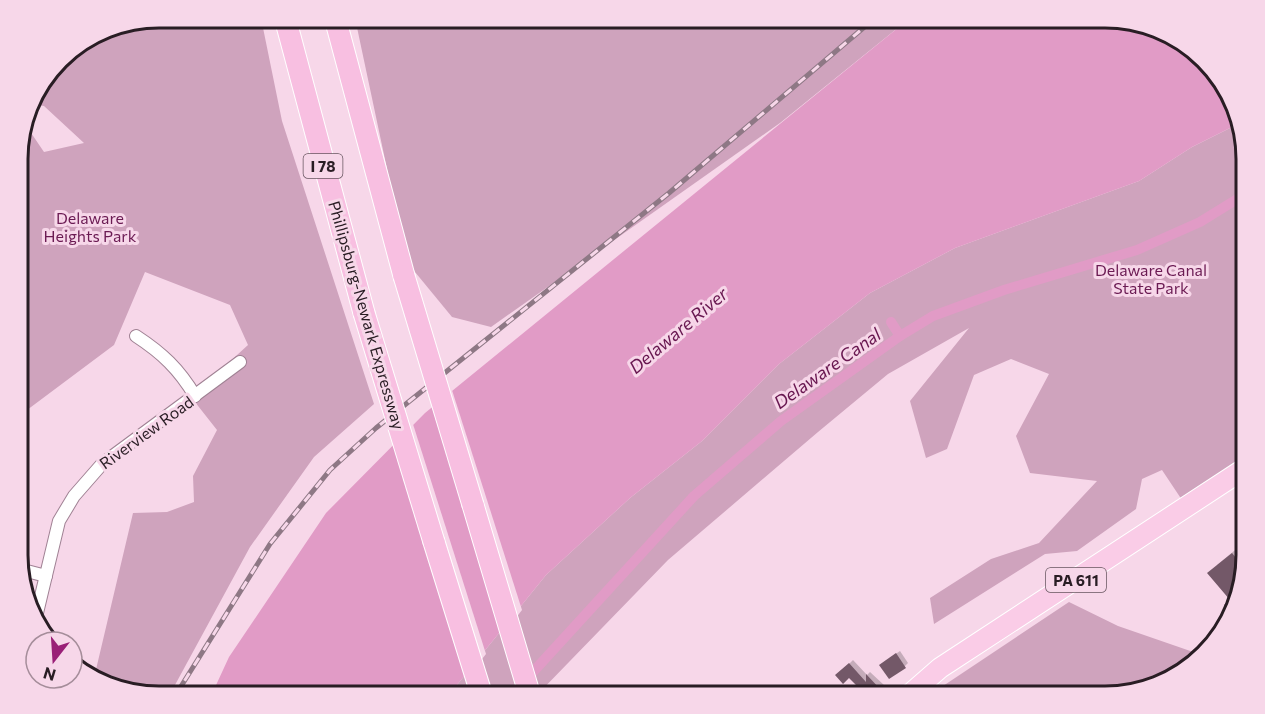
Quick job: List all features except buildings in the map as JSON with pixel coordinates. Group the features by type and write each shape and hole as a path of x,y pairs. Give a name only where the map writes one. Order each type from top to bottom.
{"highway":[{"name":"Phillipsburg-Newark Expressway","path":"288,29 364,313 479,686"},
{"path":"338,29 404,276 527,686"},
{"name":"PA 611","path":"920,685 940,668 1236,474"}],"street":[{"path":"136,336 167,357 184,376 195,396"},
{"name":"Riverview Road","path":"39,604 65,509 95,470 240,362"},
{"path":"30,572 46,576"}],"green space":[{"path":"897,28 780,123 491,327 452,317 415,272 404,249 357,29"},
{"name":"Delaware Heights Park","path":"151,29 263,29 282,121 374,404 314,457 250,547 174,686 126,681 96,669 133,513 167,512 194,502 193,476 217,430 191,397 248,345 230,305 145,272 114,345 28,409 28,160 32,134 44,152 84,143 41,106 46,94 73,61 102,42 118,35"},
{"name":"Delaware Canal State Park","path":"1232,127 1236,151 1236,464 1182,500 1162,470 1142,479 1136,509 1077,551 1045,554 934,624 930,598 991,559 1039,543 1097,481 1030,473 1016,436 1049,374 1011,359 974,375 947,449 926,458 910,401 969,328 888,374 818,432 668,560 546,686 456,686 546,575 630,498 702,441 779,364 870,293 955,248 1139,181 1192,147"},
{"path":"1069,602 1118,626 1192,652 1171,668 1147,679 1131,683 1114,685 944,685"}],"water":[{"name":"Delaware River","path":"897,28 1105,28 1139,33 1171,46 1198,67 1219,94 1230,118 1232,127 1192,147 1139,181 955,248 870,293 779,364 702,441 630,498 546,575 456,686 216,686 229,657 326,513 425,413"}],"pier":[{"path":"451,387 522,610 504,633 431,404"},
{"path":"412,421 486,654 467,678 392,442"}],"waterway":[{"name":"Delaware Canal","path":"520,686 694,496 781,421 900,336 933,316 1004,290 1137,250 1200,222 1236,200"},
{"path":"891,322 900,336"}],"railway":[{"path":"181,686 270,544 330,470 376,428 669,193 863,28"}]}
